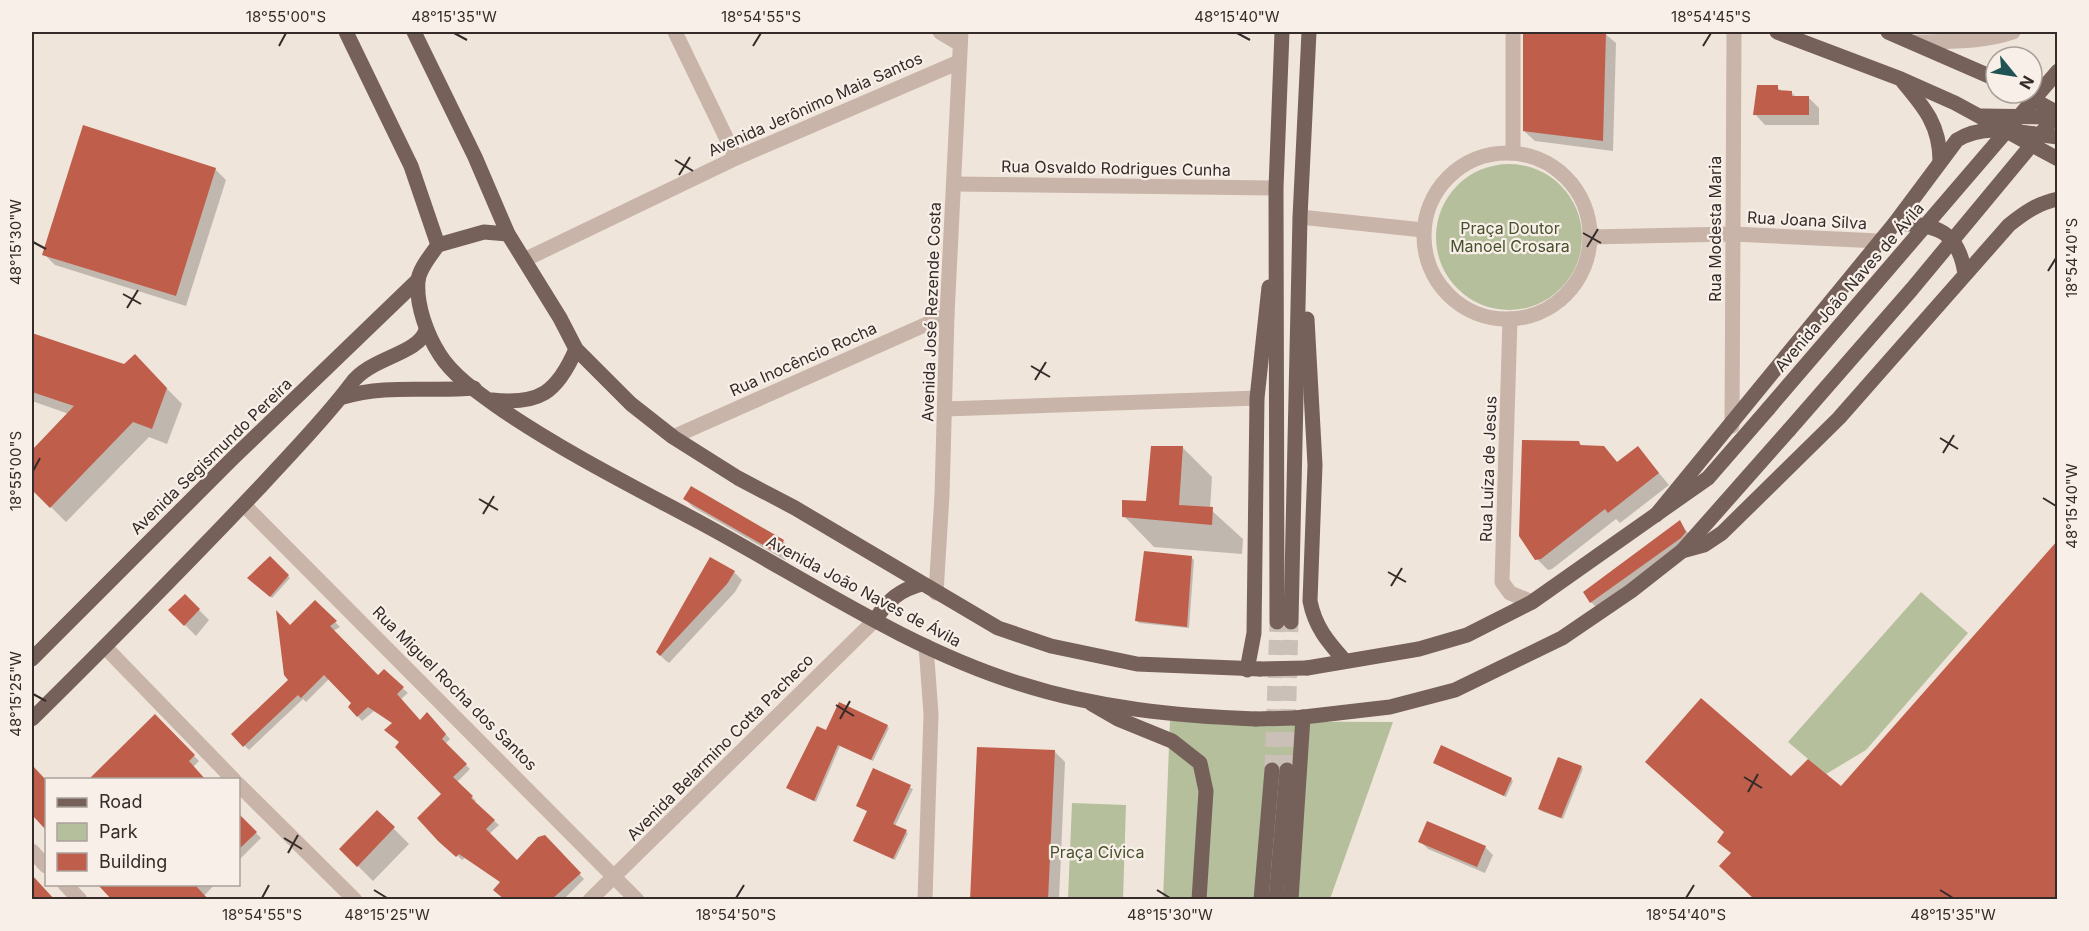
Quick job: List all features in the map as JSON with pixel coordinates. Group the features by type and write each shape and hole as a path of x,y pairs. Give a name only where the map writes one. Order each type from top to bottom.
{"main road":[{"path":"346,32 411,166 438,245"},
{"path":"414,32 471,148 508,234 560,318 576,349 568,367 546,394 518,403 489,400 454,372 440,355 426,330 418,280 438,245 484,232 508,234"},
{"path":"1282,32 1276,188 1284,622 1309,32"},
{"path":"1777,32 1901,79 1979,116 2058,159"},
{"path":"1888,32 1984,74"},
{"name":"Avenida João Naves de Ávila","path":"576,349 630,404 673,437 738,478 795,508 998,628 1051,646 1137,664 1254,670 1307,668 1419,649 1467,634 1532,602 1708,478 2058,71"},
{"path":"1901,79 1936,128 1940,142 1940,161"},
{"path":"2042,105 2058,114"},
{"path":"1979,116 2058,114"},
{"name":"Avenida João Naves de Ávila","path":"489,400 543,438 616,480 874,620 926,646 1019,684 1087,701 1186,716 1256,719 1299,717 1390,706 1455,690 1562,638 1631,591 1682,551 1912,289 2058,114"},
{"path":"2006,130 2058,137"},
{"name":"Avenida João Naves de Ávila","path":"1656,515 1732,426 1895,223 1957,140 1968,133 2006,130"},
{"name":"Avenida João Naves de Ávila","path":"1682,551 1704,545 1722,533 1839,418 1965,274 2017,219 2044,202 2058,199"},
{"path":"1895,223 1927,224 1941,231 1958,244 1965,274"},
{"path":"1254,670 1257,398 1270,279 1278,234"},
{"path":"1300,243 1312,382 1315,465 1310,601 1313,619 1321,633 1345,661"},
{"name":"Avenida Segismundo Pereira","path":"32,659 232,459 418,280"},
{"path":"32,719 244,505 343,397 352,382 366,368 419,343 426,330"},
{"path":"343,397 385,390 446,391 474,388"},
{"path":"874,620 894,595 904,589 922,584"},
{"path":"1087,701 1118,719 1172,741 1200,763 1206,791 1198,900"},
{"path":"1291,900 1299,717"},
{"path":"1261,900 1279,770 1276,900"}],"street":[{"path":"675,32 736,158"},
{"path":"940,32 961,38"},
{"path":"1513,32 1513,150"},
{"name":"Rua Modesta Maria","path":"1732,426 1734,32"},
{"path":"1915,42 2013,32"},
{"name":"Avenida José Rezende Costa","path":"936,593 961,38"},
{"name":"Avenida Jerônimo Maia Santos","path":"524,260 736,158 960,62"},
{"path":"1513,150 1553,165 1566,176 1586,206 1590,237 1586,262 1572,288 1550,308 1510,319 1491,318 1461,306 1436,282 1424,253 1423,230 1426,212 1446,178 1480,156 1513,150"},
{"name":"Rua Osvaldo Rodrigues Cunha","path":"955,184 1276,188"},
{"path":"1300,218 1423,230"},
{"name":"Rua Joana Silva","path":"1590,237 1733,234 1879,241"},
{"name":"Rua Inocêncio Rocha","path":"673,437 947,315"},
{"name":"Rua Luíza de Jesus","path":"1510,319 1502,582 1510,594 1532,602"},
{"path":"945,409 1257,398"},
{"name":"Rua Miguel Rocha dos Santos","path":"244,505 637,900"},
{"name":"Avenida Belarmino Cotta Pacheco","path":"590,900 874,620"},
{"path":"925,900 931,714 926,646"},
{"path":"105,647 232,778"},
{"path":"240,786 355,900"},
{"path":"32,851 45,865"},
{"path":"66,886 80,900"}],"green space":[{"name":"Praça Doutor Manoel Crosara","path":"1509,164 1537,170 1560,186 1576,209 1582,237 1576,265 1560,288 1537,304 1509,310 1481,304 1458,288 1442,265 1436,237 1442,209 1458,186 1481,170"},
{"path":"1921,592 1968,633 1866,750 1826,774 1788,742"},
{"path":"1170,721 1393,722 1330,899 1163,900"},
{"name":"Praça Cívica","path":"1072,803 1126,805 1123,899 1068,899"}],"building":[{"path":"1523,32 1606,32 1603,141 1523,131"},
{"path":"1757,85 1778,85 1778,90 1792,91 1792,96 1809,96 1809,115 1753,115"},
{"path":"83,125 216,168 176,296 42,255"},
{"path":"32,333 124,364 135,354 167,388 152,429 133,422 50,508 32,490 32,450 74,406 32,392"},
{"path":"1522,440 1579,441 1580,445 1604,446 1617,462 1638,446 1659,473 1608,513 1605,509 1541,559 1535,560 1519,536"},
{"path":"1151,446 1183,446 1179,505 1213,507 1212,525 1122,517 1122,500 1146,501"},
{"path":"691,486 784,540 777,553 683,499"},
{"path":"1680,520 1686,532 1681,538 1590,603 1583,592"},
{"path":"2058,540 2058,895 2054,900 1755,900 1719,866 1731,853 1717,842 1724,832 1645,762 1701,698 1791,776 1808,759 1841,786"},
{"path":"1144,551 1192,556 1187,627 1135,621"},
{"path":"270,556 289,575 270,597 247,578"},
{"path":"710,557 735,571 727,584 660,656 656,652"},
{"path":"185,594 200,609 184,626 168,610"},
{"path":"315,600 337,621 330,626 378,675 384,669 404,687 397,694 420,720 427,712 446,734 442,739 467,764 453,777 495,820 486,829 517,860 538,837 545,835 581,873 551,900 505,900 493,890 500,882 459,854 456,857 438,841 417,818 441,794 395,747 399,742 384,730 392,723 368,707 357,717 348,707 351,703 324,675 301,698 298,695 243,747 231,734 288,680 284,675 276,610 290,625"},
{"path":"839,702 888,725 871,760 838,745 814,801 786,788 817,726 826,730"},
{"path":"155,714 195,755 189,761 204,778 90,778"},
{"path":"1441,745 1512,778 1504,796 1433,763"},
{"path":"977,747 1055,750 1048,900 970,900"},
{"path":"1558,757 1582,766 1561,818 1538,809"},
{"path":"32,765 45,779 45,829 32,815"},
{"path":"873,768 911,785 893,824 907,830 893,859 853,841 867,811 856,806"},
{"path":"377,810 395,827 357,867 339,849"},
{"path":"240,815 257,832 240,848"},
{"path":"1427,821 1486,846 1477,867 1418,842"},
{"path":"32,875 55,900 32,900"},
{"path":"99,886 196,886 209,900 112,900"}],"tunnel":[{"path":"1272,770 1277,622"},
{"path":"1287,770 1291,622"}]}
